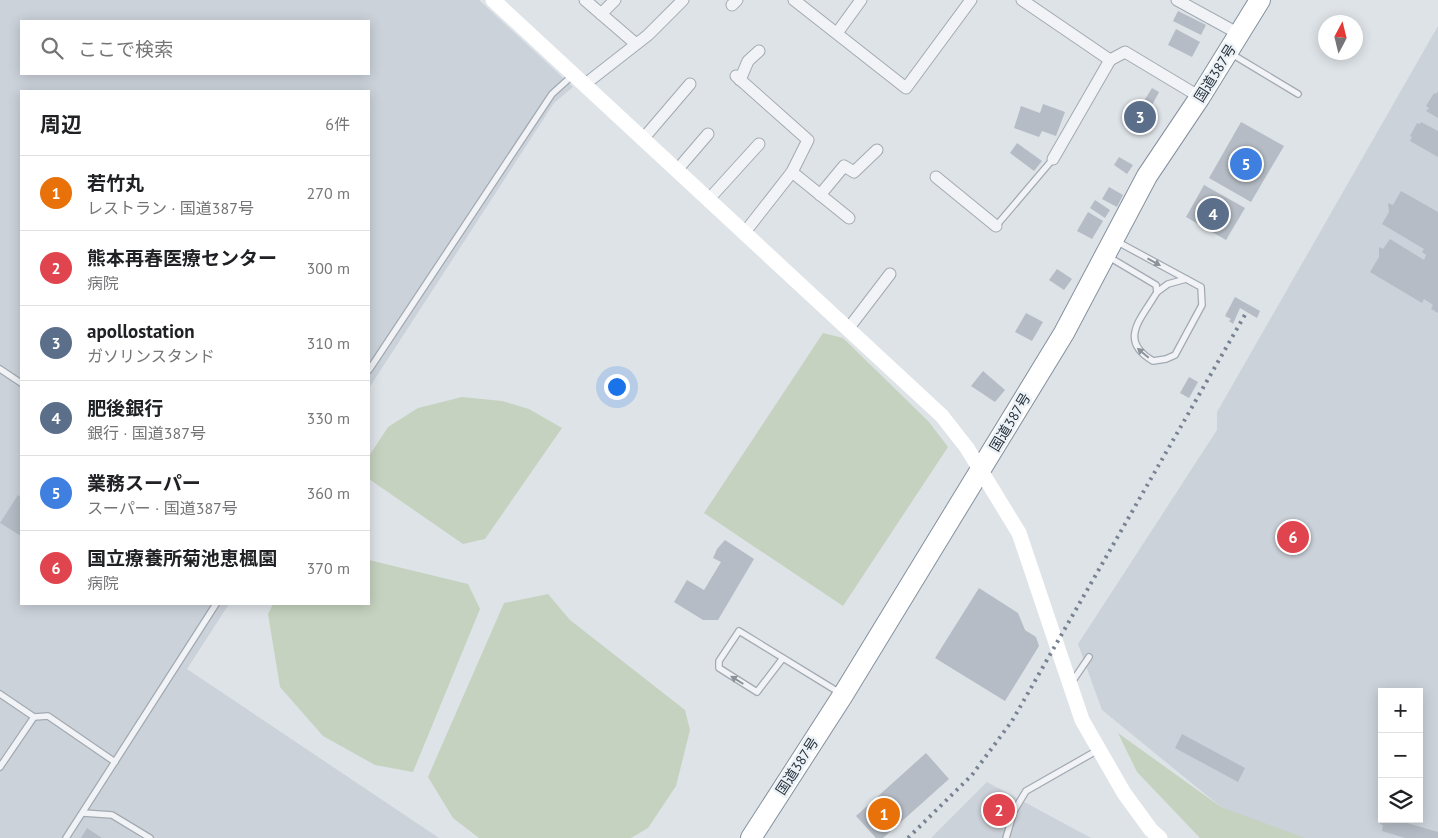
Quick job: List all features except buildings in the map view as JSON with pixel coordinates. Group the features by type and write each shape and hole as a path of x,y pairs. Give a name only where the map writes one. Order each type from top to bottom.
{"highway":[{"name":"国道387号","path":"751,838 843,695 1064,333 1108,246 1147,176 1200,97 1260,0"}],"street":[{"path":"493,0 942,416 968,448 1019,533 1082,720 1124,793 1151,830 1160,838"},
{"path":"585,0 636,44"},
{"path":"601,14 615,0"},
{"path":"578,80 636,44 682,0"},
{"path":"794,0 906,88 970,0"},
{"path":"837,33 861,0"},
{"path":"1022,0 1110,60"},
{"path":"1177,0 1240,34"},
{"path":"745,232 792,172 808,140 738,78 748,61 758,51"},
{"path":"1052,159 1110,60 1125,52 1200,97"},
{"path":"643,139 690,84"},
{"path":"677,170 708,134"},
{"path":"709,199 760,144"},
{"path":"820,194 844,166 854,172 877,150"},
{"path":"792,172 849,218"},
{"path":"936,177 996,226"},
{"path":"848,329 890,274"}],"lane":[{"path":"1228,52 1298,94"},
{"path":"370,368 552,94 578,80"},
{"path":"996,226 1052,159"},
{"path":"1108,246 1186,280 1200,287 1202,305 1174,355 1166,359 1153,361 1139,351 1134,343 1134,330 1157,292 1168,284 1186,280"},
{"path":"1108,246 1151,280 1156,285 1157,292"},
{"path":"0,369 20,382"},
{"path":"66,838 215,605"},
{"path":"783,658 757,692 718,668 719,660 740,631 843,695"},
{"path":"1071,684 1089,657"},
{"path":"0,694 34,716 48,716 115,762"},
{"path":"0,766 34,716"},
{"path":"1006,838 1014,811 1026,791 1098,750"},
{"path":"83,813 112,815 150,838"}],"shaded area":[{"path":"0,0 479,0 573,87 554,103 370,386 370,90 20,90 20,605 228,605 187,669 439,838 0,838"},
{"path":"1438,26 1438,838 1259,838 1102,710 1078,644 1217,430 1217,412"},
{"path":"987,782 1091,838 931,838"}],"green space":[{"path":"823,333 843,338 929,422 948,447 843,606 704,513"},
{"path":"462,397 502,401 529,409 562,428 485,539 463,544 370,480 370,454 388,427 418,408"},
{"path":"370,560 468,584 480,609 413,772 375,765 323,736 280,687 268,614 272,605 370,605"},
{"path":"548,594 570,620 685,710 690,730 676,786 648,828 631,838 479,838 453,818 428,777 504,603"},
{"path":"1118,733 1221,807 1305,838 1200,838 1137,772"}],"railway":[{"path":"908,838 972,775 1012,721 1246,313"}],"place":[{"name":"apollostation","path":"1140,117"},
{"name":"業務スーパー","path":"1246,164"},
{"name":"肥後銀行","path":"1213,214"},
{"name":"国立療養所菊池恵楓園","path":"1293,537"},
{"name":"熊本再春医療センター","path":"999,810"},
{"name":"若竹丸","path":"884,814"}]}
